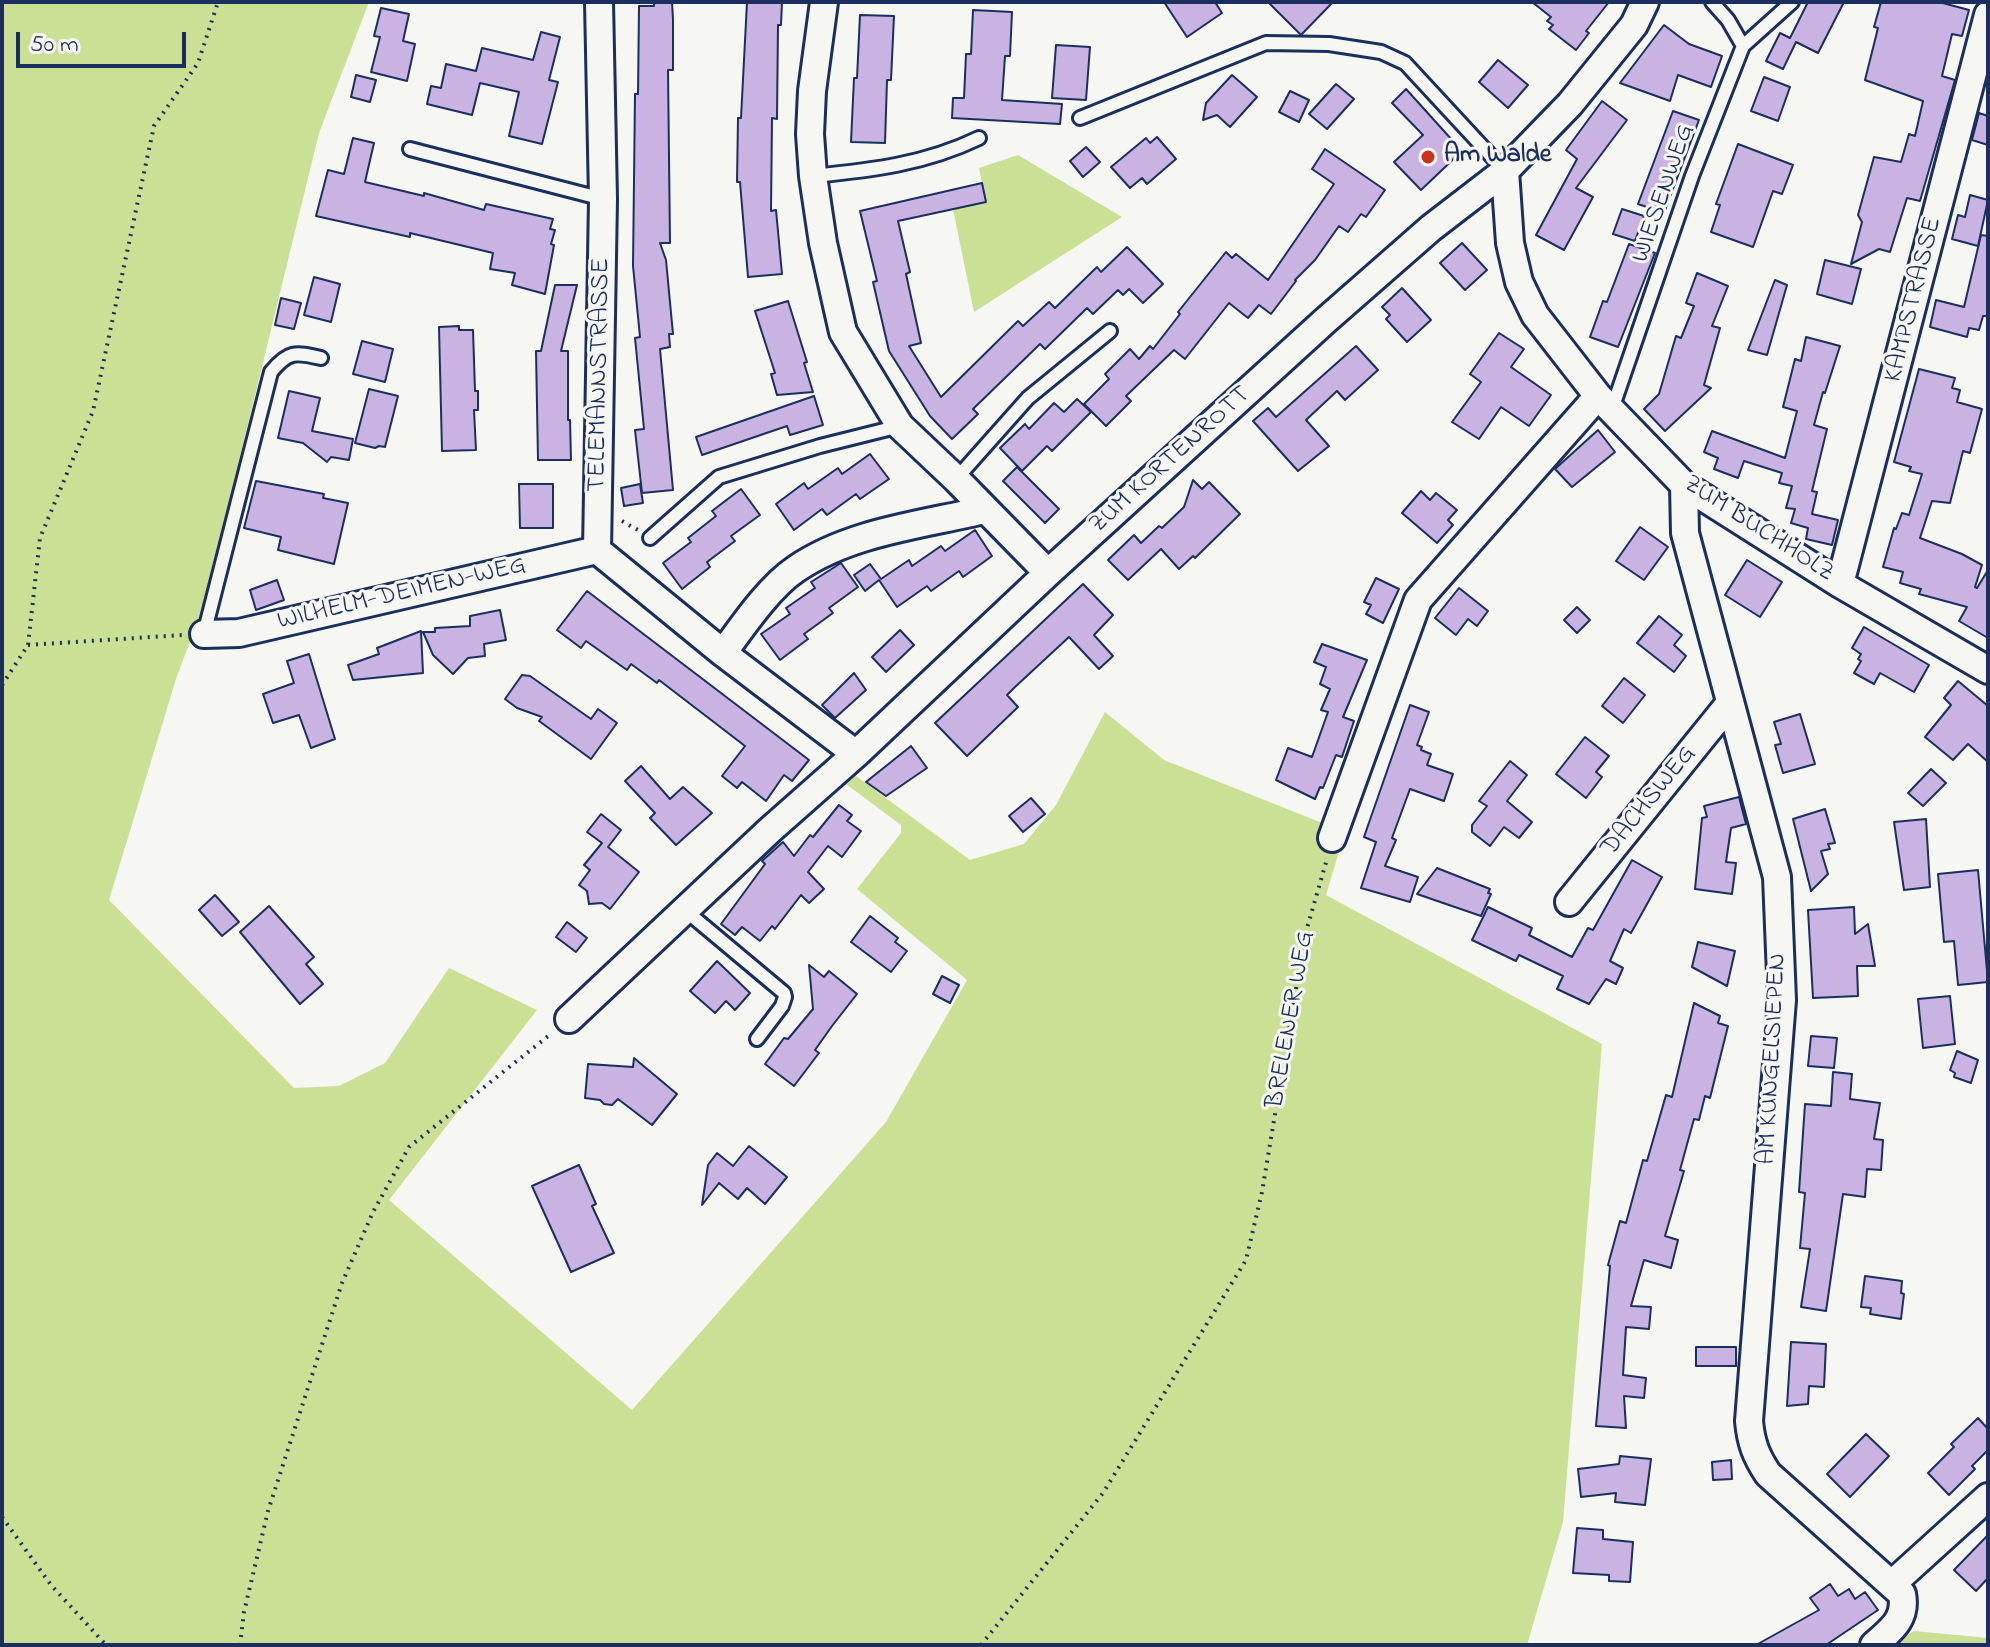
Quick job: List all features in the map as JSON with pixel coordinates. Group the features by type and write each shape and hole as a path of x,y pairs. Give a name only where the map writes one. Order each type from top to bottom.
{"street":[{"name":"TELEMANNSTRASSE","path":"597,550 603,199 599,2"},
{"path":"824,2 812,91 810,134 823,243 843,332 900,426 1048,573"},
{"name":"ZUM KORTENROTT","path":"569,1019 1048,573 1337,310 1431,228 1505,171 1570,104 1634,25 1645,2"},
{"name":"KAMPSTRASSE","path":"1840,584 1988,15"},
{"name":"ZUM BUCHHOLZ","path":"1505,171 1510,243 1519,282 1535,315 1605,403 1684,485 1840,584 1988,670"},
{"path":"1332,838 1418,600 1605,403"},
{"name":"AM KUNGELSIEPEN","path":"1684,485 1685,533 1777,877 1782,1000 1750,1439 1755,1454 1768,1474 1892,1584"},
{"path":"723,653 750,616 793,571 826,552 856,540 984,510"},
{"path":"597,550 723,653 856,754"},
{"name":"WILHELM-DEIMEN-WEG","path":"204,634 239,633 597,550"},
{"name":"DACHSWEG","path":"1569,902 1730,703"},
{"path":"1874,1645 1899,1623 1904,1606 1902,1594 1892,1584 1988,1497"}],"lane":[{"path":"1712,2 1728,20 1743,46 1792,2"},
{"path":"1080,118 1266,43 1329,44 1381,52 1405,63 1505,171"},
{"name":"WIESENWEG","path":"1605,403 1743,46"},
{"path":"813,176 878,170 947,154 979,138"},
{"path":"410,149 603,199"},
{"path":"956,479 1028,398 1110,331"},
{"path":"204,634 271,372 280,360 290,354 321,358"},
{"path":"650,538 719,477 820,446 900,426"},
{"path":"686,911 784,993 782,1006 757,1039"}],"path":[{"path":"2,685 28,645 40,538 93,411 154,126 198,63 218,2"},
{"path":"28,645 204,634"},
{"name":"BRELENER WEG","path":"981,1645 1103,1493 1246,1260 1262,1192 1305,935 1332,838"},
{"path":"240,1645 244,1612 268,1511 342,1283 373,1212 409,1147 569,1019"},
{"path":"2,1517 51,1585 106,1645"}],"green space":[{"path":"2,2 369,2 319,133 204,604 176,679 109,900 294,1088 339,1086 385,1063 449,968 537,1010 389,1200 632,1410 886,1122 967,980 857,889 901,833 901,825 846,784 856,776 970,860 1024,844 1056,805 1105,712 1164,760 1345,832 1326,895 1602,1044 1563,1522 1527,1645 2,1645"},
{"path":"1018,155 1122,217 974,312 953,209 986,202 979,168"},
{"path":"1914,1631 1988,1638 1988,1645 1891,1645"}],"building":[{"path":"654,2 672,2 673,19 673,70 668,70 670,243 660,243 666,260 673,334 669,334 670,347 660,349 673,490 642,493 635,430 644,429 635,338 640,337 633,266 635,94 638,94 639,6 654,6"},
{"path":"747,2 782,2 781,25 778,25 777,119 772,118 771,211 776,210 782,274 748,277 740,182 737,182 738,118 741,118"},
{"path":"1164,2 1215,2 1222,13 1187,37"},
{"path":"1268,2 1333,2 1301,35"},
{"path":"1532,2 1609,2 1586,31 1589,33 1576,50 1549,29 1553,25 1547,21 1551,17"},
{"path":"1808,2 1844,2 1818,53 1796,42 1783,69 1766,61 1780,33 1790,38"},
{"path":"1881,2 1939,2 1969,10 1962,36 1952,34 1942,76 1955,80 1920,201 1907,198 1890,252 1879,249 1851,264 1862,222 1858,215 1874,157 1901,162 1909,134 1915,136 1923,101 1865,80"},
{"path":"381,8 409,14 403,41 415,44 407,81 371,72 380,37 374,36"},
{"path":"973,10 1012,12 1010,56 1005,56 1002,100 1062,104 1060,124 952,118 953,98 964,98 966,54 971,54"},
{"path":"860,15 894,16 891,80 887,80 885,143 851,142"},
{"path":"1664,25 1689,44 1722,56 1711,87 1678,75 1670,101 1620,83"},
{"path":"541,32 560,37 549,80 558,82 542,144 509,136 519,92 480,83 472,115 427,104 431,86 441,88 446,64 476,71 482,48 533,60"},
{"path":"1056,45 1090,47 1086,100 1052,98"},
{"path":"1498,60 1528,85 1508,108 1479,82"},
{"path":"356,75 376,80 370,102 351,97"},
{"path":"1232,75 1257,97 1230,127 1217,115 1203,120 1206,103"},
{"path":"1764,77 1790,87 1778,121 1751,111"},
{"path":"1336,84 1354,99 1327,129 1309,114"},
{"name":"Am Walde","path":"1406,89 1462,151 1421,190 1394,162 1423,135 1392,103"},
{"path":"1290,91 1309,100 1299,122 1279,112"},
{"path":"1602,101 1627,120 1576,188 1593,197 1564,250 1536,235 1577,159 1566,150"},
{"path":"1673,111 1699,120 1664,213 1638,204"},
{"path":"1979,113 1988,116 1988,145 1972,140"},
{"path":"1157,137 1176,159 1147,184 1142,178 1130,188 1111,167 1146,138 1150,143"},
{"path":"353,138 374,143 365,182 424,196 424,193 484,210 486,204 553,219 550,229 555,230 551,244 554,245 545,294 512,285 515,273 490,269 493,253 410,233 410,237 316,216 328,170 344,174"},
{"path":"1738,144 1793,165 1782,194 1773,191 1753,247 1711,232 1720,205 1716,204"},
{"path":"1086,147 1100,162 1083,177 1070,161"},
{"path":"1325,149 1385,190 1366,217 1361,214 1348,232 1339,226 1271,314 1259,305 1248,318 1229,303 1185,359 1174,350 1126,396 1131,401 1106,426 1084,404 1109,379 1105,374 1130,349 1139,359 1150,346 1153,349 1226,252 1232,258 1236,254 1268,280 1334,184 1312,169"},
{"path":"982,183 986,202 898,221 921,343 909,346 941,397 1018,321 1023,326 1049,302 1055,308 1097,267 1101,272 1127,247 1163,284 1143,303 1129,289 1123,295 1118,290 1093,314 1087,308 1045,349 1040,344 973,409 978,414 952,439 930,416 889,351 873,282 877,281 860,211"},
{"path":"1970,195 1988,200 1978,246 1952,239 1958,215 1965,217"},
{"path":"1622,209 1644,216 1635,241 1613,234"},
{"path":"1981,235 1988,236 1988,316 1983,316 1979,330 1969,328 1967,337 1930,327 1936,300 1964,307"},
{"path":"1462,243 1487,270 1465,290 1440,263"},
{"path":"1629,244 1655,253 1618,347 1590,337"},
{"path":"1825,260 1861,269 1852,304 1817,294"},
{"path":"1697,273 1728,286 1712,326 1720,328 1704,385 1711,388 1665,431 1644,409 1659,394 1676,336 1681,338 1694,306 1686,303"},
{"path":"314,277 340,284 331,322 304,315"},
{"path":"1775,280 1787,285 1767,355 1748,350"},
{"path":"555,285 577,285 561,351 568,351 571,460 538,460 536,351 541,351"},
{"path":"1402,288 1431,320 1407,342 1386,319 1390,315 1382,307"},
{"path":"281,298 301,303 294,329 275,325"},
{"path":"788,301 813,392 777,395 771,374 775,373 755,311"},
{"path":"459,326 459,330 473,330 475,391 478,391 478,410 474,410 476,450 442,451 439,327"},
{"path":"1499,333 1524,349 1511,367 1551,395 1529,426 1501,407 1479,439 1452,422 1481,382 1470,374"},
{"path":"1806,337 1840,346 1814,425 1827,429 1812,491 1817,492 1812,514 1838,520 1832,545 1806,539 1808,528 1791,523 1795,509 1786,508 1792,486 1779,483 1782,473 1744,461 1738,478 1714,469 1718,458 1704,452 1712,431 1785,458 1797,411 1783,407 1795,359 1801,361"},
{"path":"362,341 393,349 385,382 353,374"},
{"path":"1356,346 1378,370 1345,400 1337,391 1306,420 1329,446 1298,471 1253,421 1268,408 1276,417"},
{"path":"1919,369 1955,378 1952,388 1960,390 1957,402 1982,409 1970,453 1963,451 1950,503 1932,501 1920,538 1982,565 1977,588 1988,570 1988,638 1959,621 1967,607 1919,594 1921,589 1900,583 1903,572 1883,567 1894,528 1902,513 1909,515 1922,474 1894,462"},
{"path":"369,389 398,396 385,447 355,443"},
{"path":"289,391 320,398 312,431 353,439 349,460 331,457 327,462 303,443 278,438"},
{"path":"814,396 823,425 790,435 787,426 702,455 696,437"},
{"path":"1077,399 1091,412 1052,451 1047,446 1022,471 1000,448 1025,424 1029,429 1054,403 1064,412"},
{"path":"1598,430 1615,452 1572,487 1555,469"},
{"path":"870,454 889,479 860,499 856,494 827,515 822,509 794,530 776,504 804,483 808,489 838,468 842,474"},
{"path":"1017,467 1059,509 1045,523 1003,481"},
{"path":"1193,480 1202,489 1209,482 1240,514 1195,558 1193,556 1179,569 1161,549 1128,580 1108,560 1134,535 1141,543 1159,526 1162,528 1184,507"},
{"path":"256,481 324,494 323,498 348,503 334,564 278,550 281,537 244,528"},
{"path":"519,484 553,484 553,528 520,528"},
{"path":"640,484 643,503 624,506 621,488"},
{"path":"741,489 760,515 731,536 735,541 707,562 710,567 682,589 663,563 691,542 688,538 716,516 712,511"},
{"path":"1421,491 1430,500 1436,493 1457,510 1448,520 1453,525 1437,543 1402,513"},
{"path":"1640,527 1668,547 1644,580 1616,561"},
{"path":"975,530 992,556 963,577 959,571 931,591 927,586 897,607 879,580 865,591 854,575 870,564 881,579 909,560 912,566 941,546 945,551"},
{"path":"1747,560 1782,582 1760,617 1725,595"},
{"path":"841,563 858,587 829,608 833,613 804,634 808,639 780,660 761,634 790,614 786,608 815,588 811,582"},
{"path":"1376,578 1399,589 1383,623 1366,614 1371,605 1364,602"},
{"path":"277,580 284,600 256,610 250,590"},
{"path":"1083,584 1113,615 1094,635 1113,656 1099,669 1069,637 1007,695 1018,707 967,756 935,723"},
{"path":"1459,588 1488,611 1477,626 1468,619 1456,635 1435,618"},
{"path":"587,591 809,760 792,781 784,775 766,801 742,782 737,788 722,776 745,746 659,680 657,683 631,664 627,670 586,641 581,648 557,630"},
{"path":"1577,607 1590,620 1577,633 1564,620"},
{"path":"500,610 506,640 484,644 485,656 468,658 453,674 433,655 423,632 435,632 435,628 470,626 470,616"},
{"path":"1659,616 1682,635 1674,645 1686,656 1674,672 1637,643"},
{"path":"1864,627 1929,665 1914,692 1880,673 1874,684 1854,673 1861,661 1858,659 1861,654 1852,648"},
{"path":"900,630 914,645 886,672 872,657"},
{"path":"421,631 423,673 353,680 348,665 379,654 377,648"},
{"path":"1322,644 1367,660 1343,717 1354,721 1342,757 1336,755 1323,788 1320,787 1315,799 1276,780 1288,748 1312,757 1328,712 1321,710 1330,689 1320,684 1326,667 1314,662"},
{"path":"309,654 335,739 311,748 299,715 273,723 263,694 294,683 287,661"},
{"path":"854,673 866,690 835,718 822,705"},
{"path":"522,675 530,676 591,719 598,709 617,723 591,759 539,721 542,717 517,708 505,699"},
{"path":"1624,678 1645,695 1623,723 1602,706"},
{"path":"1958,681 1988,706 1988,762 1968,744 1953,760 1925,737 1951,705 1944,698"},
{"path":"1410,705 1429,712 1417,745 1431,754 1427,765 1453,774 1444,801 1410,789 1392,838 1396,840 1385,866 1418,877 1410,902 1361,888 1376,842 1364,837"},
{"path":"1800,714 1815,764 1783,773 1775,745 1781,744 1774,722"},
{"path":"1585,737 1609,756 1596,772 1602,777 1586,798 1556,774"},
{"path":"911,746 927,768 886,796 866,782"},
{"path":"1510,761 1527,775 1507,801 1532,822 1519,838 1504,827 1490,846 1472,832 1472,825 1487,806 1479,801"},
{"path":"641,766 670,799 683,787 712,813 676,845 650,818 655,813 625,781"},
{"path":"1931,769 1946,783 1923,806 1908,793"},
{"path":"1739,797 1746,824 1731,828 1726,862 1736,863 1732,894 1695,889 1702,818 1707,817 1704,806"},
{"path":"1031,798 1045,814 1023,832 1009,816"},
{"path":"839,805 852,815 847,821 861,831 842,857 828,846 808,872 824,889 809,903 801,895 775,929 772,926 760,941 742,927 735,935 721,924 765,864 762,861 783,842 794,856"},
{"path":"1825,809 1835,843 1828,844 1830,849 1821,851 1828,874 1811,891 1793,819"},
{"path":"601,814 621,830 608,847 639,872 610,909 602,903 589,904 587,891 579,885 590,870 584,865 602,843 587,832"},
{"path":"1926,819 1930,887 1904,890 1894,822"},
{"path":"1632,860 1662,877 1631,933 1624,929 1610,961 1623,968 1616,984 1606,979 1589,1004 1557,989 1563,976 1519,955 1516,961 1472,940 1488,907 1532,928 1529,935 1572,957 1588,928 1593,930"},
{"path":"1437,868 1490,889 1488,893 1491,894 1481,916 1417,894"},
{"path":"1978,870 1988,982 1958,985 1954,941 1944,942 1938,874"},
{"path":"215,895 239,922 222,936 199,910"},
{"path":"269,906 314,957 306,964 323,984 300,1004 240,932"},
{"path":"1854,907 1855,934 1868,924 1875,966 1857,966 1858,996 1813,998 1808,910"},
{"path":"870,916 898,938 895,942 907,951 891,972 851,942"},
{"path":"567,922 587,938 576,952 556,937"},
{"path":"1698,942 1735,951 1727,986 1692,967"},
{"path":"717,961 750,993 735,1010 726,1001 715,1013 690,991"},
{"path":"809,965 824,977 829,971 857,994 815,1050 819,1053 794,1086 765,1064 784,1038 788,1039 813,1009"},
{"path":"942,976 959,985 950,1003 933,994"},
{"path":"1950,996 1955,1044 1923,1048 1918,999"},
{"path":"1694,1003 1720,1016 1718,1023 1728,1026 1710,1098 1705,1096 1699,1120 1694,1119 1680,1170 1684,1171 1665,1236 1678,1240 1671,1268 1644,1260 1631,1306 1651,1307 1649,1329 1626,1327 1623,1375 1646,1378 1644,1398 1624,1396 1626,1428 1596,1426 1608,1265 1620,1221 1626,1223 1643,1160 1647,1161 1666,1095 1672,1097"},
{"path":"1811,1036 1837,1038 1834,1068 1808,1066"},
{"path":"1957,1051 1978,1060 1971,1083 1954,1077 1955,1073 1950,1070"},
{"path":"634,1058 677,1094 652,1125 618,1099 612,1105 585,1098 588,1064 633,1067"},
{"path":"1833,1072 1852,1074 1850,1099 1880,1103 1874,1139 1883,1140 1881,1170 1867,1169 1865,1197 1843,1194 1826,1311 1801,1307 1810,1249 1800,1248 1805,1193 1799,1192 1805,1104 1831,1106"},
{"path":"749,1146 787,1177 765,1204 747,1188 738,1199 719,1183 702,1205 708,1165 717,1153 733,1166"},
{"path":"579,1165 596,1204 592,1206 614,1253 571,1272 532,1186"},
{"path":"1865,1276 1902,1281 1901,1319 1870,1314 1871,1308 1861,1307"},
{"path":"1791,1342 1826,1344 1824,1387 1809,1386 1808,1404 1787,1406"},
{"path":"1696,1347 1736,1347 1736,1366 1696,1366"},
{"path":"1978,1418 1988,1429 1988,1450 1972,1466 1975,1469 1949,1495 1928,1473 1954,1447 1951,1444"},
{"path":"1866,1434 1889,1456 1850,1497 1827,1474"},
{"path":"1620,1456 1651,1459 1645,1505 1615,1502 1616,1493 1581,1497 1578,1469 1619,1464"},
{"path":"1731,1460 1732,1479 1713,1480 1712,1462"},
{"path":"1577,1528 1603,1530 1603,1539 1633,1542 1630,1582 1609,1581 1609,1575 1573,1573"},
{"path":"1988,1535 1988,1578 1976,1591 1954,1570"},
{"path":"1830,1584 1838,1596 1849,1589 1855,1599 1865,1592 1878,1610 1826,1645 1756,1645 1819,1610 1810,1598"}],"place":[{"name":"Am Walde","path":"1428,157"}]}
